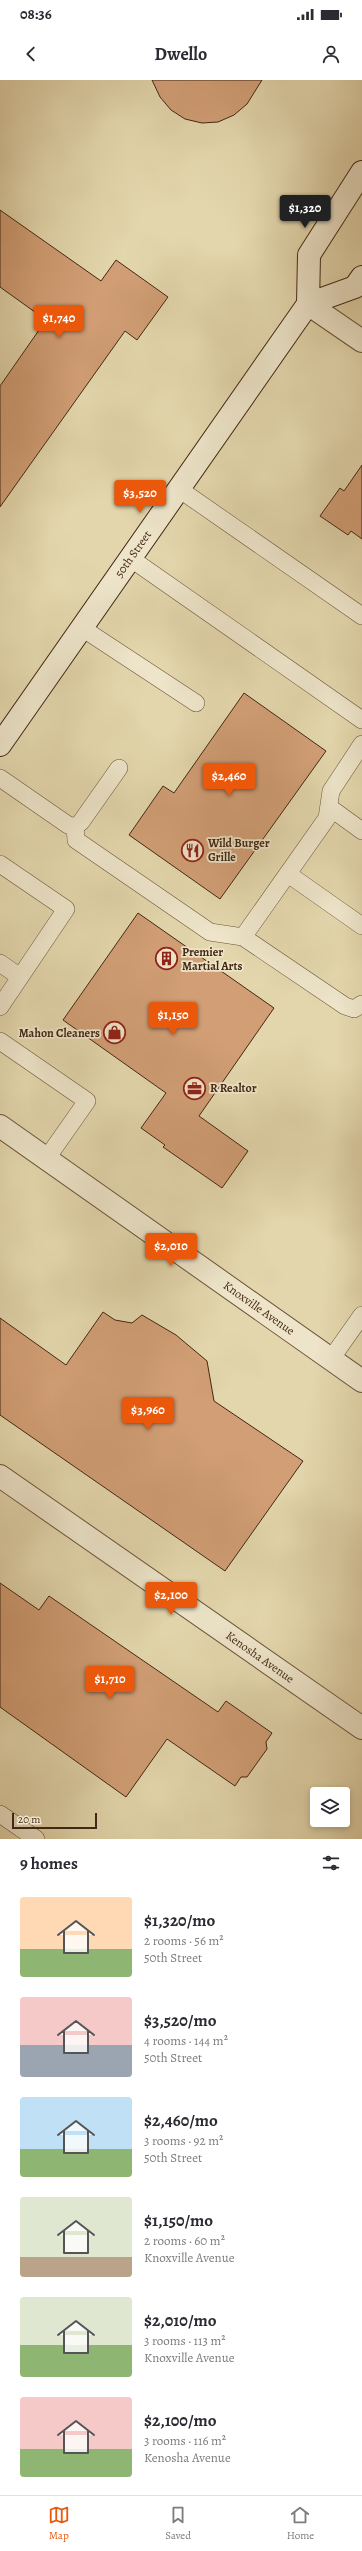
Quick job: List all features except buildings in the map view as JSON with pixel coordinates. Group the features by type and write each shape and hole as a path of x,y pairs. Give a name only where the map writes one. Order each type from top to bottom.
{"street":[{"path":"308,304 309,255 362,172"},
{"path":"308,304 355,287 362,277"},
{"path":"308,304 362,341"},
{"name":"50th Street","path":"0,745 308,304"},
{"name":"Knoxville Avenue","path":"0,1126 362,1381"},
{"name":"Kenosha Avenue","path":"0,1476 362,1728"}],"lane":[{"path":"179,489 362,616"},
{"path":"130,558 362,720"},
{"path":"82,628 196,703"},
{"path":"243,937 327,818 331,791 362,744"},
{"path":"75,827 81,822 119,768"},
{"path":"0,778 68,825 75,827"},
{"path":"328,807 362,830"},
{"path":"75,827 76,840 210,932 243,937 344,1006 354,1009 362,1004"},
{"path":"0,864 66,909 0,1007"},
{"path":"288,874 362,926"},
{"path":"0,963 20,977"},
{"path":"0,1041 87,1101 47,1158"},
{"path":"331,1359 362,1315"},
{"path":"0,1814 36,1839"}],"place":[{"name":"Wild Burger Grille","path":"192,850"},
{"name":"Premier Martial Arts","path":"167,959"},
{"name":"Mahon Cleaners","path":"115,1033"},
{"name":"R Realtor","path":"194,1088"}]}
